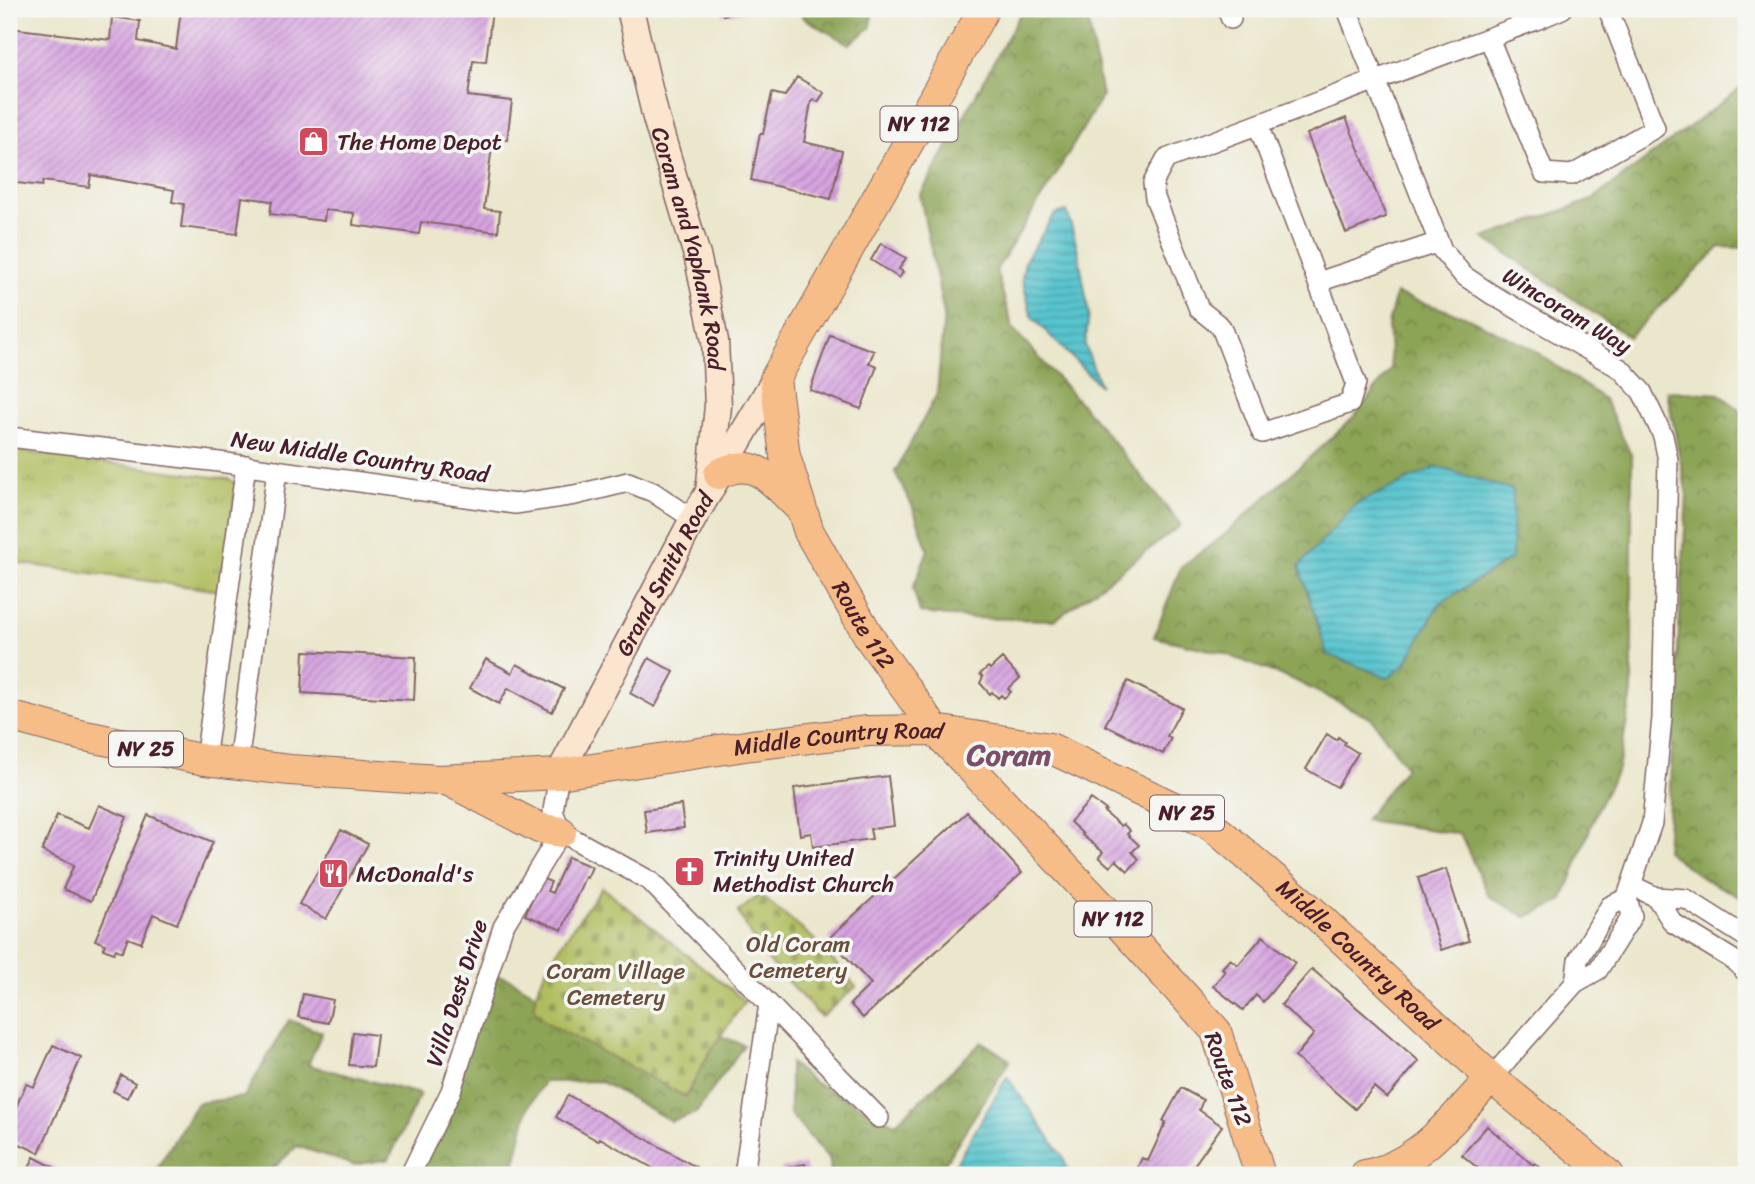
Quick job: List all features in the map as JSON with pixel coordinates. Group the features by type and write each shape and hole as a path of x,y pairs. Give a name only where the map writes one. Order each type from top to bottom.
{"main road":[{"name":"Coram and Yaphank Road","path":"630,9 656,118 698,260 715,341 718,406 714,483"},
{"name":"NY 112","path":"775,379 984,9"},
{"name":"Grand Smith Road","path":"559,774 693,519 775,379"},
{"name":"Route 112","path":"775,379 785,456 809,532 872,640 935,730 1216,1031 1260,1175"},
{"path":"714,483 730,468 751,467 762,472 802,510"},
{"name":"Middle Country Road","path":"9,716 80,735 205,760 290,770 447,780 559,774 868,731 935,730 1050,748 1211,825 1311,910 1491,1077 1609,1175"},
{"path":"447,780 539,828 561,832"},
{"path":"1365,1175 1399,1163 1426,1145 1491,1077"}],"street":[{"name":"Wincoram Way","path":"1347,9 1442,250 1463,275 1482,288 1621,369 1642,392 1663,436 1668,460 1662,718 1652,823 1629,892 1632,916 1598,970 1575,983 1491,1077"},
{"path":"1258,125 1356,383 1350,404 1262,433 1221,327 1199,309 1155,198 1153,183 1166,159 1489,38 1540,13 1562,9"},
{"path":"1489,38 1544,173 1572,175 1655,128 1608,9"},
{"path":"1318,282 1438,242"},
{"name":"New Middle Country Road","path":"9,437 277,470 515,504 575,495 628,482 653,492 693,519"},
{"path":"205,760 246,466"},
{"path":"238,764 277,470"},
{"path":"559,774 553,811 561,832 650,881 879,1118"},
{"name":"Villa Dest Drive","path":"410,1175 451,1091 503,927 561,832"},
{"path":"1629,892 1656,897 1686,898 1746,937"},
{"path":"1656,897 1673,923 1732,960 1746,972"},
{"path":"744,1175 769,1004"}],"green space":[{"path":"803,9 872,9 871,27 849,44 802,17"},
{"path":"1023,9 1086,9 1102,96 996,270 1013,329 1092,416 1181,525 1055,620 968,618 920,613 913,588 928,550 912,505 895,472 937,394 944,314 920,196"},
{"path":"1746,84 1746,248 1720,247 1629,337 1484,238 1592,200"},
{"path":"1396,294 1464,316 1529,347 1604,399 1632,457 1632,693 1618,769 1598,808 1562,902 1526,917 1489,896 1460,834 1365,820 1406,767 1372,719 1296,681 1223,653 1154,637 1181,567 1223,536 1354,417 1391,369 1388,324","holes":["1512,558 1439,604 1406,663 1327,654"]},
{"path":"1667,391 1720,394 1746,416 1746,900 1704,879 1666,851 1687,495"},
{"path":"9,450 229,479 236,484 222,591 9,562"},
{"name":"Coram Village Cemetery","path":"602,887 745,1001 709,1053 686,1097 549,1024 540,1018 535,1009 535,997 549,965"},
{"name":"Old Coram Cemetery","path":"760,895 815,940 856,987 821,1017 763,955 738,912"},
{"path":"496,975 510,979 642,1059 702,1029 744,1045 696,1113 671,1121 600,1081 544,1082 528,1108 512,1175 418,1175"},
{"path":"289,1020 322,1032 308,1065 420,1094 389,1159 353,1165 297,1146 266,1175 153,1175 197,1103 244,1097"},
{"path":"982,1042 1010,1060 937,1175 831,1175 830,1160 790,1114 790,1063 815,1083 895,1124"}],"water":[{"path":"1067,211 1078,251 1089,314 1085,345 1100,386 1032,317 1022,279 1025,261 1055,214"},
{"path":"1437,467 1513,490 1512,558 1439,604 1406,663 1389,678 1327,654 1299,566 1357,503"},
{"path":"1007,1077 1063,1157 1069,1175 949,1175"}],"building":[{"name":"The Home Depot","path":"181,9 492,9 486,62 473,61 468,96 512,101 507,140 493,138 484,209 500,211 498,232 421,222 419,234 353,225 354,213 325,210 324,221 270,214 272,201 242,197 237,234 181,227 184,204 172,202 174,190 91,175 89,187 43,181 42,186 9,182 9,28 110,40 112,17 140,21 138,41 176,49"},
{"path":"722,9 752,9 752,10 723,15"},
{"path":"797,77 824,93 818,102 813,99 811,102 804,142 842,151 831,199 751,180 772,93 785,96"},
{"path":"1346,118 1386,217 1346,233 1307,134"},
{"path":"881,243 906,258 899,269 903,272 899,278 871,260"},
{"path":"830,335 874,351 869,363 877,366 861,409 810,390"},
{"path":"304,651 416,657 414,700 302,693"},
{"path":"649,658 674,672 655,707 630,693"},
{"path":"1002,658 1020,678 1008,689 1011,692 1004,698 1001,695 998,698 980,683 983,677 980,674"},
{"path":"486,659 512,673 517,664 564,689 552,712 508,688 499,704 470,688"},
{"path":"1128,681 1182,708 1167,736 1171,738 1163,754 1105,725"},
{"path":"1327,734 1336,740 1338,737 1358,753 1337,787 1306,769"},
{"path":"888,776 894,826 870,829 872,839 813,847 811,833 800,835 794,788"},
{"path":"1091,799 1121,826 1123,824 1130,831 1127,834 1139,845 1132,852 1139,859 1128,871 1116,860 1110,867 1099,857 1103,852 1070,822"},
{"path":"99,805 127,817 91,901 63,889 74,865 42,851 57,815 89,828"},
{"path":"681,805 684,828 647,833 644,810"},
{"path":"967,812 1022,873 863,1018 850,1004 871,984 829,938"},
{"path":"148,815 213,842 177,924 153,914 141,943 128,938 122,952 116,949 114,953 103,949 105,944 95,940"},
{"name":"McDonald's","path":"341,830 368,844 326,919 299,904"},
{"path":"568,857 592,867 562,930 525,915 541,878 551,882 547,891 552,893"},
{"path":"1446,869 1469,941 1441,950 1418,878"},
{"path":"1263,936 1295,963 1263,1002 1256,995 1243,1010 1213,986 1225,971 1222,968 1230,959 1238,965"},
{"path":"1312,969 1419,1061 1387,1098 1374,1087 1355,1109 1295,1057 1314,1034 1281,1005"},
{"path":"303,994 333,1000 328,1023 298,1017"},
{"path":"353,1032 377,1035 373,1067 349,1065"},
{"path":"53,1045 81,1058 39,1153 9,1139 9,1123 26,1084 34,1087"},
{"path":"121,1075 135,1083 127,1098 113,1091"},
{"path":"1181,1088 1203,1100 1199,1110 1222,1126 1187,1175 1134,1175 1142,1158 1148,1161 1166,1122 1163,1121"},
{"path":"568,1095 710,1175 665,1175 600,1138 598,1141 556,1117"},
{"path":"1487,1126 1548,1175 1486,1175 1462,1155"},
{"path":"34,1157 59,1170 68,1175 26,1175"},
{"path":"805,1164 808,1175 782,1175 781,1169"}],"place":[{"name":"The Home Depot","path":"314,142"},
{"name":"Trinity United Methodist Church","path":"690,871"},
{"name":"McDonald's","path":"333,874"}],"district":[{"name":"Coram","path":"1009,755"}]}
